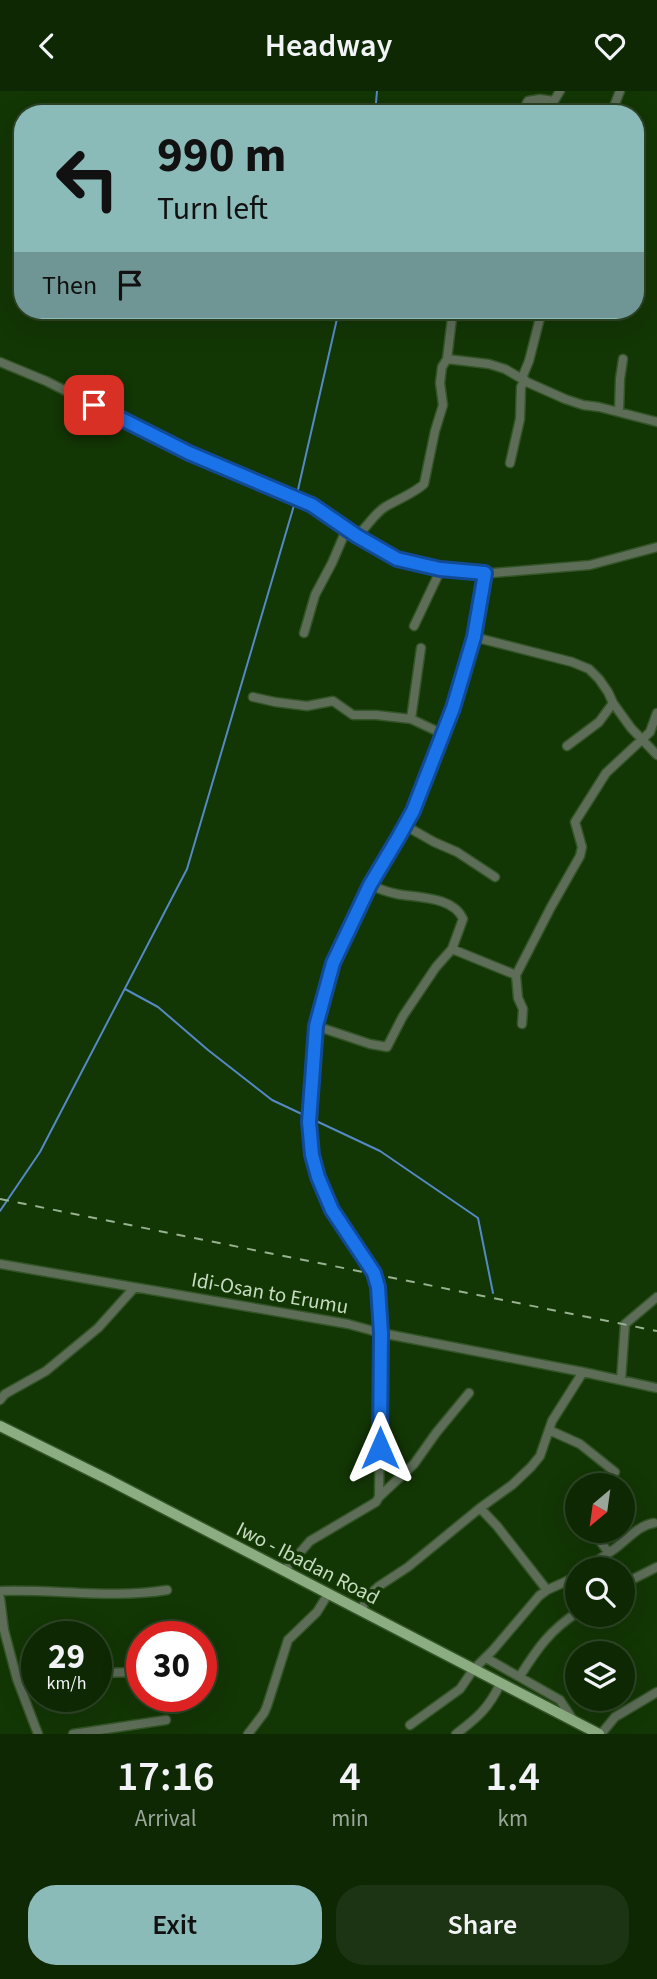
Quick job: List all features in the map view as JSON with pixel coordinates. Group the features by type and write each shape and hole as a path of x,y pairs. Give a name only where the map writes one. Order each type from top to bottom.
{"main road":[{"name":"Iwo - Ibadan Road","path":"0,1426 600,1734"}],"street":[{"path":"526,105 530,91"},
{"path":"528,101 554,101 560,91"},
{"path":"357,536 382,509 424,484 443,405 440,383 442,367 447,359 452,319"},
{"path":"510,463 520,419 521,387 539,319"},
{"path":"447,359 489,364 505,369 565,399 657,422"},
{"path":"619,412 623,359"},
{"path":"0,362 46,381 189,453 314,507 397,559 440,569 485,573 590,565 657,547"},
{"path":"304,633 315,595 347,528"},
{"path":"414,626 440,569"},
{"path":"379,1497 381,1333 378,1287 374,1273 332,1210 312,1155 309,1122 316,1026 333,963 370,885 413,811 453,708 474,637 485,573"},
{"path":"474,637 572,662 589,669 599,679 631,728 657,755"},
{"path":"411,719 421,648"},
{"path":"253,697 307,706 333,701 353,715 411,719 443,734"},
{"path":"567,745 599,722 613,703"},
{"path":"522,1024 523,1009 517,998 516,975 580,856 582,847 575,821 606,773 650,732 657,713"},
{"path":"404,825 457,852 495,877"},
{"path":"316,1026 387,1047 403,1016 436,967 452,949 463,919 461,913 444,903 422,896 399,894 370,885"},
{"path":"452,949 516,975"},
{"name":"Idi-Osan to Erumu","path":"0,1263 312,1317 657,1388"},
{"path":"0,1400 5,1394 46,1371 98,1328 134,1288"},
{"path":"621,1380 625,1324 657,1297"},
{"path":"360,1611 368,1596 379,1586 408,1567 531,1467 540,1456 558,1411 583,1372"},
{"path":"284,1571 310,1541 376,1501 414,1464 469,1394"},
{"path":"549,1430 580,1444 615,1472"},
{"path":"480,1508 547,1590"},
{"path":"602,1557 646,1524 656,1525"},
{"path":"602,1543 608,1552"},
{"path":"635,1578 657,1567"},
{"path":"410,1725 460,1689 473,1670 547,1590 565,1582"},
{"path":"0,1591 112,1594 167,1590"},
{"path":"248,1734 267,1706 288,1640 317,1612 328,1594"},
{"path":"0,1598 4,1630 38,1734"},
{"path":"520,1677 546,1638 565,1620"},
{"path":"486,1658 560,1700 573,1720"},
{"path":"456,1734 473,1722 489,1705 500,1683"},
{"path":"600,1734 615,1717 657,1692"},
{"path":"73,1734 166,1720"}],"waterway":[{"path":"376,105 377,91"},
{"path":"297,494 337,319"},
{"path":"0,1211 40,1152 187,869 295,502"},
{"path":"125,989 158,1007 272,1100 306,1116"},
{"path":"314,1120 380,1151 478,1218 493,1293"}],"railway":[{"path":"0,1199 657,1331"}],"route":[{"path":"94,405 189,453 312,505 374,547 397,559 440,569 485,573 474,637 453,708 413,811 346,932 333,963 316,1026 309,1122 312,1155 332,1210 374,1273 378,1287 381,1333 380,1448"}]}
